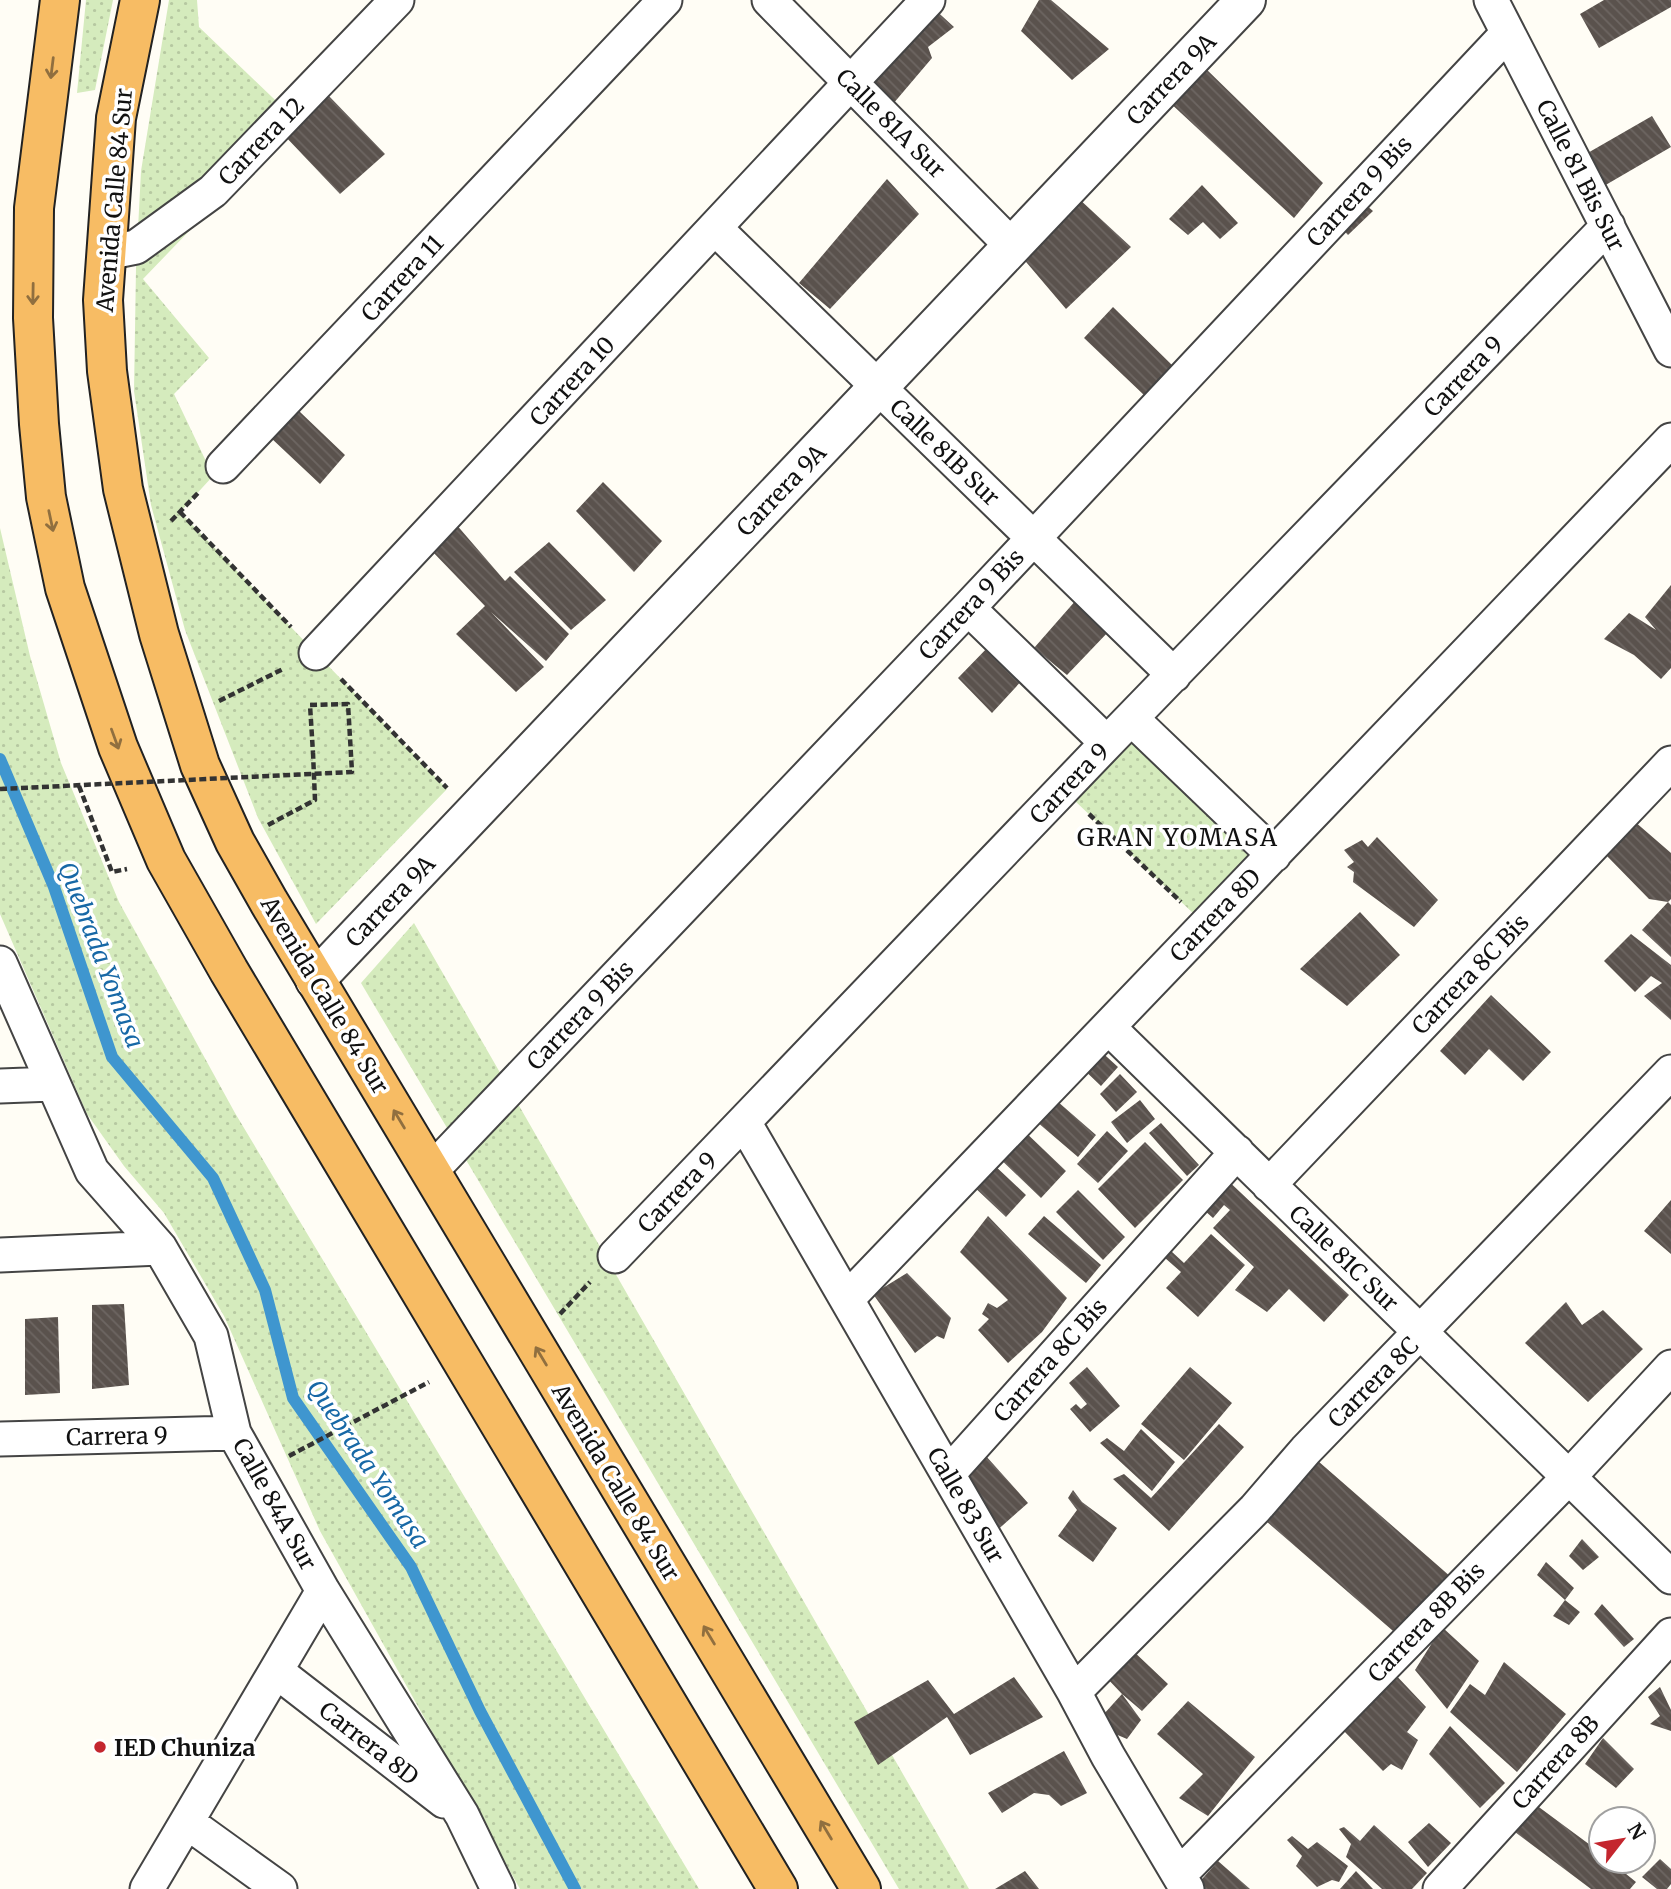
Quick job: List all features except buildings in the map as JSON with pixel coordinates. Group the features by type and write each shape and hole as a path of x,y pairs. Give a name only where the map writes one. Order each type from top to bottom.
{"highway":[{"path":"60,0 34,208 33,318 39,424 46,497 65,588 118,747 166,860 229,971 779,1889"},
{"name":"Avenida Calle 84 Sur","path":"140,0 116,118 103,300 107,371 123,489 138,556 184,719 200,765 235,842 315,980 861,1889"}],"street":[{"name":"Carrera 12","path":"106,253 136,247 213,191 397,0"},
{"name":"Carrera 11","path":"223,466 665,0"},
{"name":"Calle 81A Sur","path":"769,0 1012,246"},
{"name":"Carrera 10","path":"317,653 928,0"},
{"name":"Carrera 9A","path":"315,980 1246,0"},
{"name":"Calle 81 Bis Sur","path":"1491,0 1671,350"},
{"name":"Carrera 9 Bis","path":"430,1172 968,608 1508,33"},
{"name":"Carrera 9","path":"615,1256 1608,226"},
{"name":"Calle 81B Sur","path":"716,229 1174,675"},
{"name":"Carrera 8D","path":"847,1300 1671,440"},
{"path":"968,608 1107,743"},
{"path":"1132,719 1274,855"},
{"name":"Carrera 8C Bis","path":"1269,1185 1671,763"},
{"name":"Calle 84A Sur","path":"0,963 92,1171 160,1248 211,1336 234,1433 323,1591 462,1815 498,1889"},
{"name":"Calle 81C Sur","path":"1108,1027 1671,1577"},
{"name":"Carrera 8C","path":"1074,1692 1255,1509 1306,1450 1671,1072"},
{"path":"0,1086 53,1084"},
{"name":"Calle 83 Sur","path":"744,1122 1183,1882"},
{"name":"Carrera 8C Bis","path":"948,1474 1237,1153"},
{"path":"0,1255 160,1248"},
{"name":"Carrera 8B Bis","path":"1183,1882 1569,1478 1671,1367"},
{"name":"Carrera 9","path":"0,1439 234,1433"},
{"path":"147,1889 323,1591"},
{"name":"Carrera 8B","path":"1440,1889 1671,1635"},
{"name":"Carrera 8D","path":"276,1671 462,1815"},
{"path":"187,1822 280,1889"}],"path":[{"path":"138,556 223,466"},
{"path":"184,719 317,653"},
{"path":"0,789 79,786 352,772 348,704 310,705 313,753 315,800 235,842"},
{"path":"233,771 239,783"},
{"path":"79,786 112,872"},
{"path":"1063,789 1206,925"},
{"path":"533,1342 615,1256"},
{"path":"284,1458 391,1402"}],"green space":[{"path":"86,0 113,0 95,90 77,93"},
{"path":"169,0 197,0 199,27 296,120 143,279 209,358 174,394 213,476 180,512 447,789 316,924 258,818 185,630 151,505 134,391 136,268 141,171"},
{"path":"0,528 30,656 61,763 119,902 235,1113 699,1889 520,1889 320,1531 224,1316 164,1213 124,1166 87,1114 0,914"},
{"path":"1140,734 1259,849 1195,915 1075,801"},
{"path":"414,923 969,1889 899,1889 361,983"}],"waterway":[{"name":"Quebrada Yomasa","path":"0,759 54,887 112,1057 213,1178 265,1290 293,1398 411,1567 480,1711 575,1889"}],"place":[{"name":"IED Chuniza","path":"100,1747"}],"district":[{"name":"GRAN YOMASA","path":"1178,837"}]}
